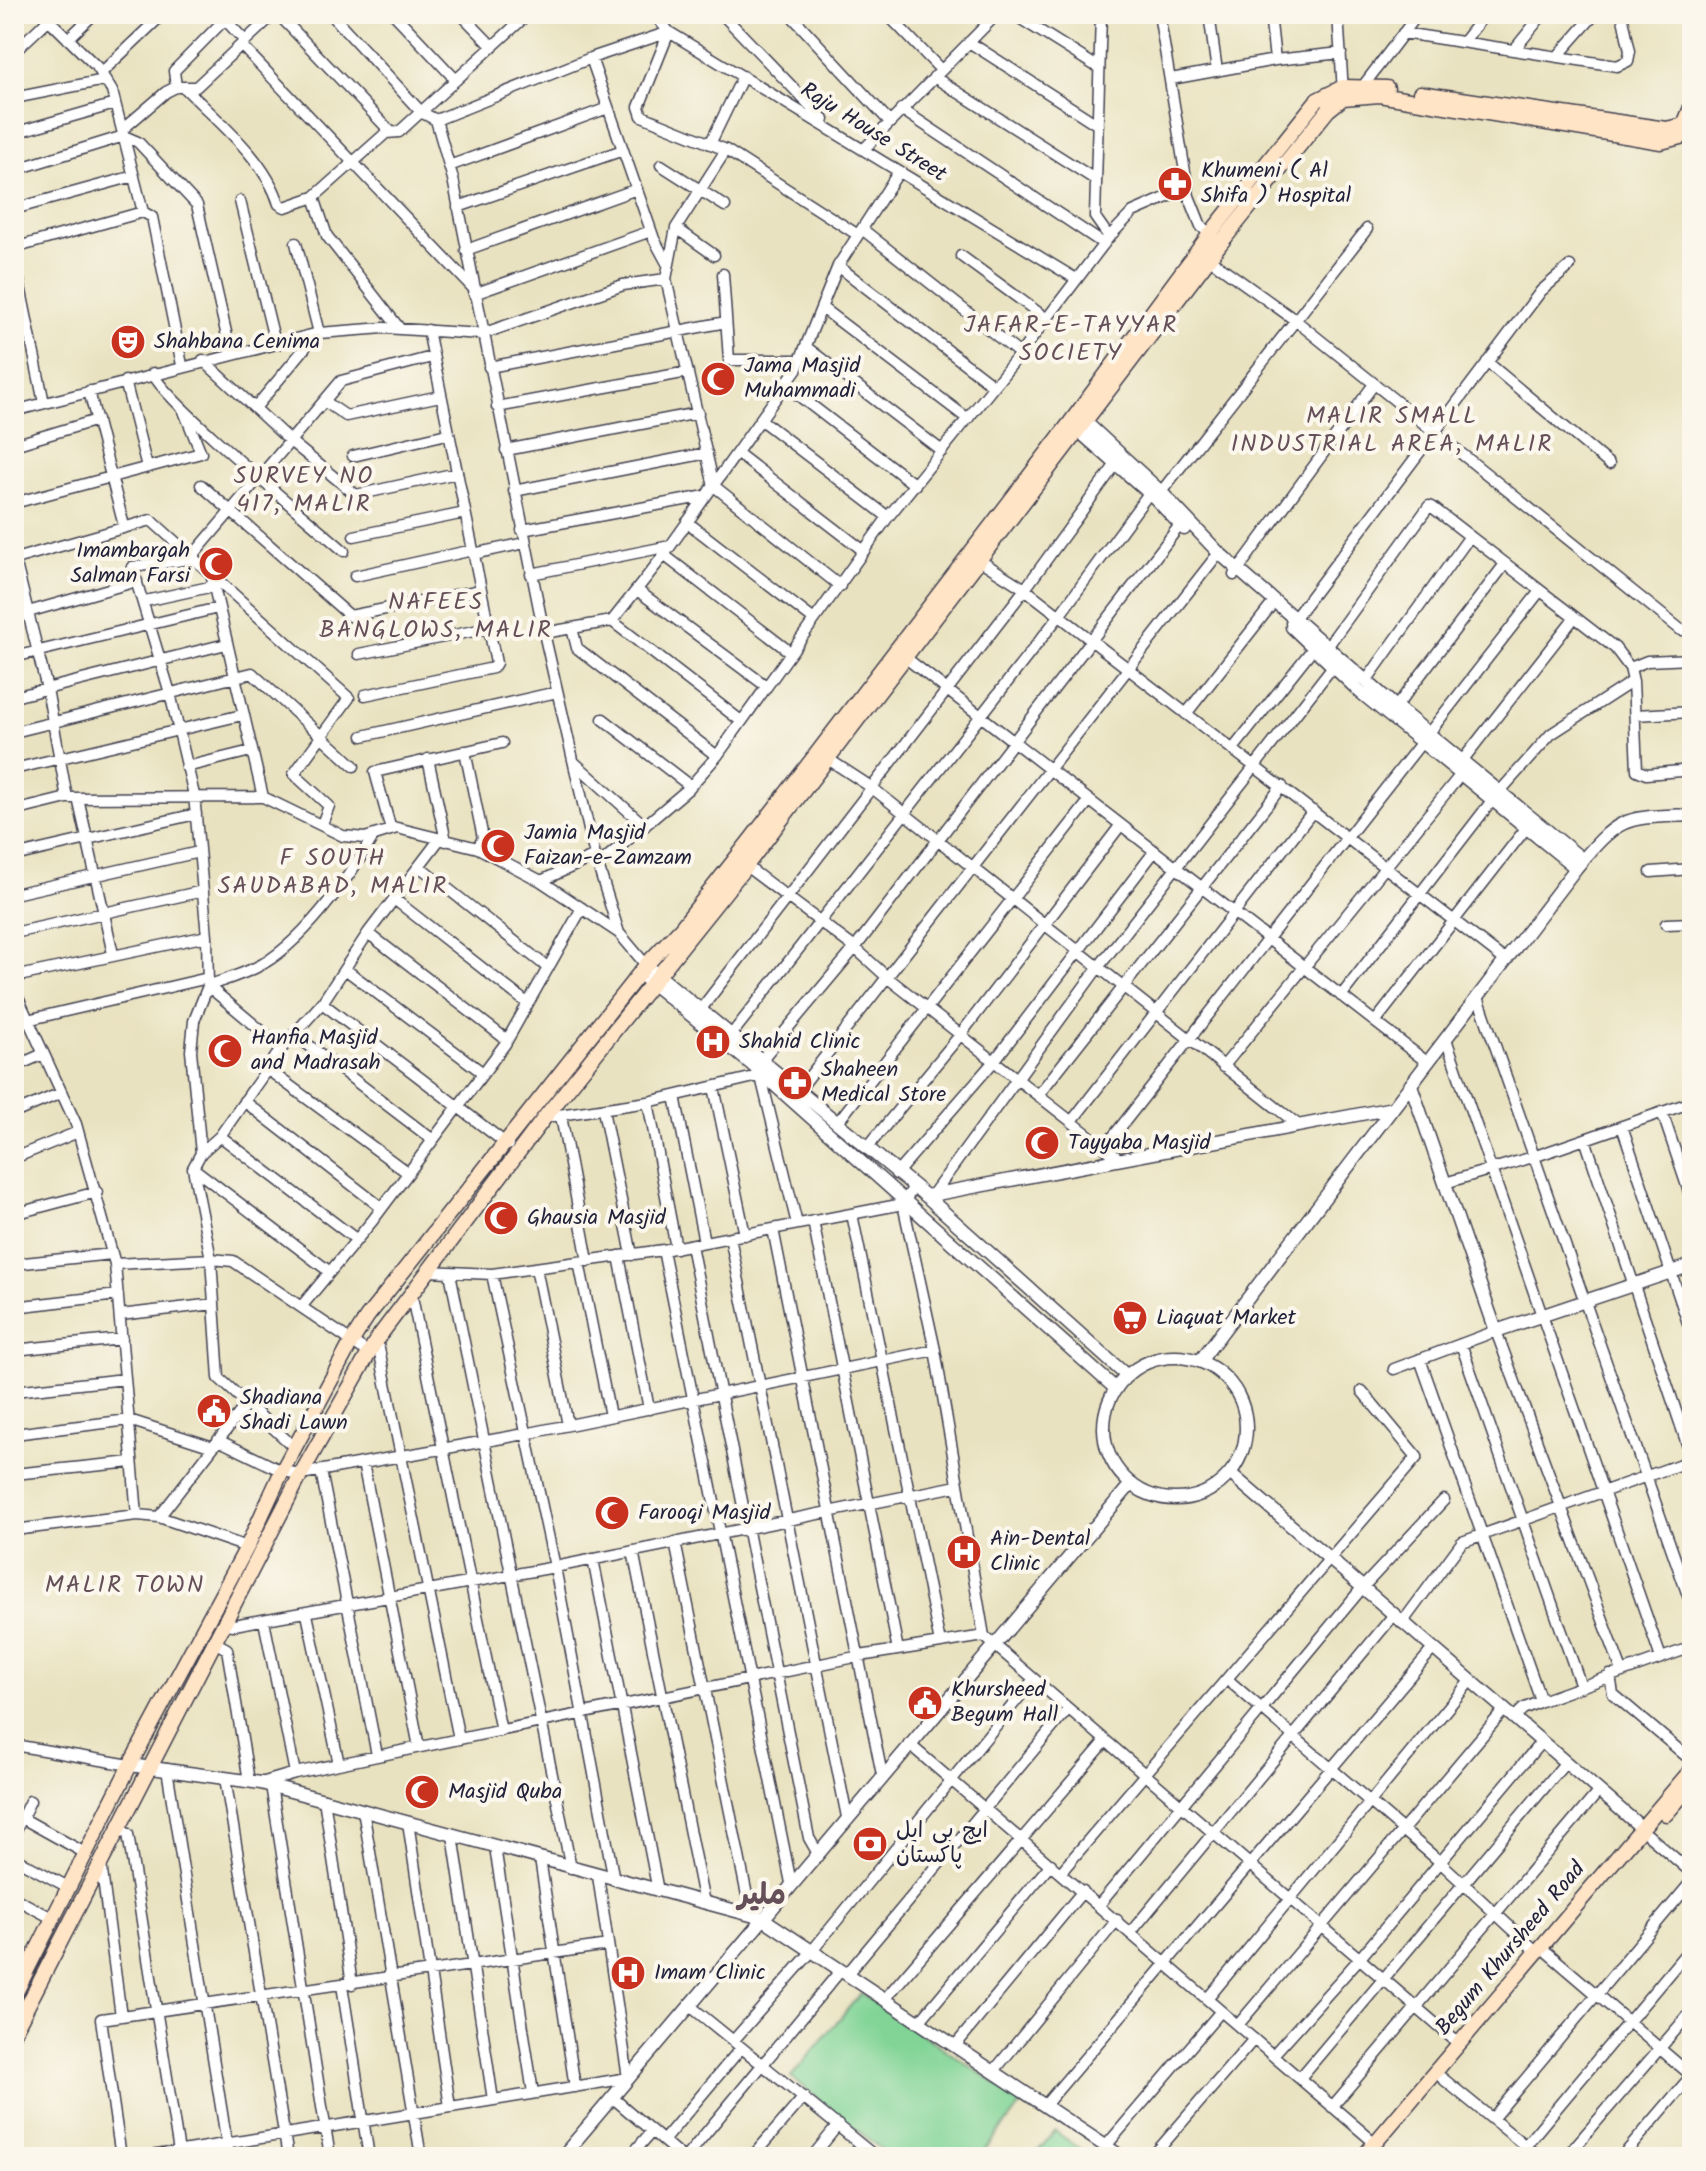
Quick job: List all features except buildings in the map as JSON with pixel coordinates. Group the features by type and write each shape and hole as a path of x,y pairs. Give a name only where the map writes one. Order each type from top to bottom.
{"main road":[{"path":"1686,14 1692,38"},
{"path":"1078,423 1197,251 1215,239 1343,93 1363,86 1666,129 1684,125 1692,105"},
{"path":"1343,93 1379,95 1661,142 1692,134"},
{"path":"14,1996 130,1765 247,1547 282,1471 352,1341 504,1142 648,974 746,866 823,755 900,653 1078,423 1211,259 1215,239"},
{"path":"14,2032 301,1474 377,1339 519,1153 681,928 823,755"},
{"name":"Begum Khursheed Road","path":"1369,2154 1442,2078 1503,2000 1645,1832 1692,1769"},
{"name":"Begum Khursheed Road","path":"1645,1832 1692,1784"},
{"name":"Begum Khursheed Road","path":"1369,2154 1459,2044 1503,2000"}],"street":[{"path":"68,39 94,14"},
{"path":"16,94 103,77 163,14"},
{"path":"14,170 123,133 180,87 196,87 276,14 391,132"},
{"path":"331,14 421,112 436,120 458,207 557,692 597,861 619,933 648,974 1116,1389"},
{"path":"394,14 456,80"},
{"path":"461,14 493,47"},
{"path":"474,291 352,162 243,43 225,16 174,71 180,87 240,146 271,184 279,204 285,207 314,197 352,162 391,132 399,132 528,14"},
{"name":"Raju House Street","path":"654,14 669,32 1076,279"},
{"path":"722,14 834,130"},
{"path":"790,14 889,121"},
{"path":"887,14 938,73 1096,180"},
{"path":"1013,14 1099,68"},
{"path":"1101,14 1095,217 1106,240"},
{"path":"1159,14 1188,188 1201,226 1215,239"},
{"path":"1209,14 1217,71"},
{"path":"1270,14 1275,60"},
{"path":"1338,14 1343,93"},
{"path":"1363,86 1418,14"},
{"path":"1463,42 1485,14"},
{"path":"1514,50 1543,14"},
{"path":"1557,57 1595,14"},
{"path":"1403,33 1617,66 1628,61 1630,51 1622,14"},
{"path":"863,150 969,42 990,16"},
{"path":"14,52 46,17 103,77 115,104 143,212"},
{"path":"436,120 591,58 669,32"},
{"path":"669,32 639,107 649,120 726,150 860,232 1020,354"},
{"path":"969,42 1098,125"},
{"path":"1171,79 1275,60 1341,53"},
{"path":"591,58 651,231 667,263"},
{"path":"710,144 743,76"},
{"path":"14,133 115,104"},
{"path":"449,166 608,108"},
{"path":"901,109 1106,240"},
{"path":"123,133 138,142 197,205 231,354"},
{"path":"458,207 623,150"},
{"path":"726,150 676,228 666,279 714,486 840,586"},
{"path":"661,165 725,206"},
{"path":"544,633 612,621 637,590 801,360 838,266 898,173"},
{"path":"14,209 134,176"},
{"path":"541,881 597,861 645,826 690,786 717,756 888,517 1020,354 1106,240 1133,212 1188,188"},
{"path":"466,250 637,189"},
{"path":"314,197 327,236 400,329"},
{"path":"240,201 275,343"},
{"path":"14,248 143,212 152,217 182,365"},
{"path":"676,228 714,255"},
{"path":"732,1034 1155,492 1367,229"},
{"path":"474,291 651,231"},
{"path":"296,243 319,333"},
{"path":"1197,251 1295,320 1681,630 1692,630"},
{"path":"961,256 1047,319"},
{"path":"14,257 44,403"},
{"path":"838,266 994,386"},
{"path":"1292,621 1541,291 1570,266"},
{"path":"723,274 729,360 801,360"},
{"path":"14,411 182,365 319,333 400,329 482,334 623,285 666,279"},
{"path":"822,308 968,419"},
{"path":"489,367 726,322"},
{"path":"365,695 493,668 496,663 428,330"},
{"path":"255,408 305,348 306,336"},
{"path":"806,347 942,451"},
{"path":"201,1153 191,1051 194,1021 208,982 207,936 194,795 151,623 132,567 190,559 341,381 355,374 432,357"},
{"path":"203,360 290,441 356,495 457,473"},
{"path":"1487,362 1609,464"},
{"path":"497,407 688,372"},
{"path":"153,373 155,382 344,551"},
{"path":"125,381 147,467"},
{"path":"1236,572 1374,384"},
{"path":"785,385 915,485"},
{"path":"89,391 124,526"},
{"path":"324,401 346,416 440,396"},
{"path":"14,503 201,453 183,407"},
{"path":"506,450 698,413"},
{"path":"14,445 97,420"},
{"path":"761,420 888,517"},
{"path":"1078,423 1116,464 1131,470"},
{"path":"1078,423 1155,492 1270,607 1292,621"},
{"path":"353,456 447,434"},
{"path":"514,491 707,453"},
{"path":"737,453 864,551"},
{"path":"701,1009 949,689 1116,464"},
{"path":"201,485 350,616 481,590"},
{"path":"1155,492 1180,525 1214,559 1236,572 1321,647 1366,681 1423,736"},
{"path":"522,530 706,496"},
{"path":"1233,749 1321,647 1429,506 1615,648 1630,668 1633,681 1637,770 1646,774 1692,770"},
{"path":"354,536 465,513"},
{"path":"113,954 88,841 59,759 47,689 16,577 14,558 151,520 213,582 349,698 324,737 294,774 329,806 322,824"},
{"path":"687,522 814,620"},
{"path":"762,1059 855,948 1180,525"},
{"path":"1366,681 1470,536"},
{"path":"355,576 525,543"},
{"path":"531,574 667,551 790,652"},
{"path":"974,557 1025,589 1506,961"},
{"path":"798,1091 1214,559"},
{"path":"1396,707 1505,564"},
{"path":"14,616 137,581"},
{"path":"145,601 213,582"},
{"path":"213,582 263,797"},
{"path":"637,590 766,686"},
{"path":"1105,1147 1423,736 1540,591"},
{"path":"1186,714 1270,607"},
{"path":"14,657 218,608"},
{"path":"1223,1067 1385,869 1574,618"},
{"path":"612,621 741,721"},
{"path":"359,654 489,628"},
{"path":"572,628 577,648 717,756"},
{"path":"14,697 226,644"},
{"path":"1321,647 1333,666 1580,864"},
{"path":"900,653 1428,1063"},
{"path":"1630,668 1647,661 1692,659"},
{"path":"930,1195 1097,969 1333,666"},
{"path":"14,732 234,677 258,674 354,766"},
{"path":"1341,996 1497,795 1551,734 1633,681"},
{"path":"363,736 557,692"},
{"path":"1635,715 1692,712"},
{"path":"14,769 242,715"},
{"path":"603,719 690,786"},
{"path":"391,830 375,772 502,743"},
{"path":"186,767 251,751"},
{"path":"465,751 483,838 478,848"},
{"path":"823,755 871,787 1075,952 1297,1124"},
{"path":"428,759 442,841"},
{"path":"574,763 645,826"},
{"path":"1039,1094 1282,786"},
{"path":"1497,795 1527,827 1580,864"},
{"path":"14,811 73,798 263,797 343,836 374,835 397,828 478,848 541,881 619,933"},
{"path":"837,1123 1089,801"},
{"path":"1072,1121 1313,811"},
{"path":"14,856 196,814"},
{"path":"1200,1361 1611,827 1635,818 1692,815"},
{"path":"866,1149 961,1034 1120,826"},
{"path":"1375,1022 1527,827"},
{"path":"14,1023 27,1017 208,982 258,967 310,922 355,868 374,835"},
{"path":"295,1448 219,1378 211,1259 193,1168 201,1153 220,1136 282,1048 322,1003 368,933 419,866 442,841"},
{"path":"14,894 199,852"},
{"path":"896,1174 995,1060 1154,852"},
{"path":"419,866 547,967"},
{"path":"746,866 855,948 888,978 1118,1158"},
{"path":"1651,872 1692,869"},
{"path":"14,933 203,891"},
{"path":"394,899 527,1003"},
{"path":"301,1307 382,1208 507,1040 582,908"},
{"path":"1666,924 1692,923"},
{"path":"368,933 507,1040"},
{"path":"14,977 207,936"},
{"path":"345,969 483,1073"},
{"path":"648,974 701,1009 913,1188 930,1195 1127,1376"},
{"path":"208,982 282,1048"},
{"path":"14,989 78,1132 114,1259 137,1515"},
{"path":"1478,997 1692,1607"},
{"path":"322,1003 519,1153"},
{"path":"294,1034 433,1140"},
{"path":"1446,1039 1661,1658"},
{"path":"14,1067 43,1054"},
{"path":"267,1069 408,1173"},
{"path":"545,1117 648,1102 762,1076"},
{"path":"762,1076 797,1224"},
{"path":"1411,1085 1496,1331 1622,1671"},
{"path":"714,1087 745,1235"},
{"path":"14,1113 61,1093"},
{"path":"675,1096 704,1242"},
{"path":"244,1101 382,1208"},
{"path":"648,1102 676,1248"},
{"path":"1445,1183 1533,1157 1692,1102"},
{"path":"930,1195 1393,1108"},
{"path":"603,1110 632,1255"},
{"path":"1662,1112 1692,1201"},
{"path":"561,1116 610,1416"},
{"path":"1622,1126 1692,1335"},
{"path":"14,1158 78,1132"},
{"path":"220,1136 357,1240"},
{"path":"1131,1932 1293,1737 1398,1620 1462,1542 1692,1459 1585,1139"},
{"path":"193,1168 330,1272"},
{"path":"428,1271 492,1274 676,1248 904,1201 913,1188"},
{"path":"14,1214 97,1192"},
{"path":"904,1201 989,1640 1459,2044"},
{"path":"852,1214 940,1643"},
{"path":"813,1221 898,1650"},
{"path":"773,1229 882,1775"},
{"path":"730,1237 847,1817"},
{"path":"691,1245 809,1838 817,1852"},
{"path":"663,1250 791,1883"},
{"path":"619,1256 649,1409"},
{"path":"14,1264 114,1259 233,1261 369,1353"},
{"path":"1394,1369 1692,1265"},
{"path":"536,1268 568,1425"},
{"path":"450,1273 571,1868"},
{"path":"492,1274 555,1567 614,1880"},
{"path":"411,1292 501,1731"},
{"path":"14,1307 118,1295"},
{"path":"120,1315 214,1304"},
{"path":"14,1350 122,1339"},
{"path":"377,1339 459,1739"},
{"path":"1461,1344 1581,1686"},
{"path":"14,1434 129,1420 216,1444 282,1471 301,1474 525,1434 935,1350"},
{"path":"1180,1357 1200,1361 1220,1372 1236,1388 1245,1409 1248,1431 1243,1453 1231,1474 1216,1488 1195,1497 1173,1500 1150,1495 1131,1484 1112,1461 1104,1433 1105,1414 1116,1389 1127,1376 1159,1358 1180,1357"},
{"path":"1420,1359 1541,1701"},
{"path":"14,1391 125,1379"},
{"path":"1061,1872 1417,1457 1362,1391"},
{"path":"159,1517 248,1402"},
{"path":"14,1474 132,1462"},
{"path":"363,1463 419,1747"},
{"path":"321,1471 377,1755"},
{"path":"1231,1474 1692,1873"},
{"path":"562,2157 689,2005 756,1916 791,1883 909,1744 989,1640 1131,1484"},
{"path":"224,1624 264,1621 429,1592 957,1486"},
{"path":"1099,1905 1362,1588 1444,1500"},
{"path":"14,1530 137,1515 159,1517 247,1547"},
{"path":"675,1542 756,1916"},
{"path":"633,1551 704,1903"},
{"path":"593,1559 658,1891"},
{"path":"307,1614 339,1764"},
{"path":"264,1621 295,1773"},
{"path":"260,1783 377,1755 860,1656 940,1643 989,1640"},
{"path":"216,1643 227,1649 260,1783 303,1991 330,2157"},
{"path":"1238,2025 1403,1830 1509,1714 1692,1647"},
{"path":"1046,2104 1432,1650"},
{"path":"1610,1675 1613,1694 1692,1761"},
{"path":"663,2141 737,2044 1034,1679"},
{"path":"1228,1680 1439,1861 1496,1914 1692,2075 1622,2157"},
{"path":"1208,1998 1470,1681"},
{"path":"612,2097 684,2157 1068,1709"},
{"path":"1273,2055 1360,1958 1542,1741"},
{"path":"885,1999 1105,1742"},
{"path":"909,1744 1300,2078 1332,2107 1369,2154"},
{"path":"14,1745 260,1783 756,1916 1046,2104 1122,2157"},
{"path":"1300,2078 1566,1762"},
{"path":"167,1769 229,2157"},
{"path":"225,1778 288,2157"},
{"path":"1332,2107 1599,1791"},
{"path":"324,1799 369,2157"},
{"path":"14,1834 30,1801"},
{"path":"363,1810 421,2157"},
{"path":"22,1818 85,1853"},
{"path":"408,1822 450,2107"},
{"path":"118,1828 128,1834 179,2152"},
{"path":"453,1835 493,2100"},
{"path":"495,1847 533,2093"},
{"path":"14,1858 68,1887"},
{"path":"540,1859 575,2087"},
{"path":"101,1860 121,2016"},
{"path":"919,2022 1051,1864"},
{"path":"598,1876 628,2078"},
{"path":"1492,2119 1692,1881"},
{"path":"955,2046 1083,1891"},
{"path":"14,1898 52,1918"},
{"path":"994,2071 1117,1920"},
{"path":"121,2157 101,2019 608,1945"},
{"path":"1525,2146 1692,1946"},
{"path":"689,2005 874,2156"},
{"path":"1106,2146 1221,2011"},
{"path":"1566,2157 1692,2011"},
{"path":"1152,2157 1254,2039"},
{"path":"145,2157 628,2078"},
{"path":"1442,2078 1539,2157"},
{"path":"752,2157 804,2097"},
{"path":"812,2157 838,2125"},
{"path":"630,2157 652,2131"}],"green space":[{"path":"861,1993 1023,2102 979,2157 891,2157 791,2077"},
{"path":"1055,2131 1091,2157 1033,2157"}],"place":[{"name":"Khumeni ( Al Shifa ) Hospital","path":"1175,184"},
{"name":"Shahbana Cenima","path":"128,342"},
{"name":"Jama Masjid Muhammadi","path":"718,379"},
{"name":"Imambargah Salman Farsi","path":"216,564"},
{"name":"Jamia Masjid Faizan-e-Zamzam","path":"498,846"},
{"name":"Shahid Clinic","path":"713,1042"},
{"name":"Hanfia Masjid and Madrasah","path":"225,1051"},
{"name":"Shaheen Medical Store","path":"795,1083"},
{"name":"Tayyaba Masjid","path":"1042,1143"},
{"name":"Ghausia Masjid","path":"501,1218"},
{"name":"Liaquat Market","path":"1130,1318"},
{"name":"Shadiana Shadi Lawn","path":"214,1411"},
{"name":"Farooqi Masjid","path":"612,1513"},
{"name":"Ain-Dental Clinic","path":"964,1552"},
{"name":"Khursheed Begum Hall","path":"925,1703"},
{"name":"Masjid Quba","path":"422,1792"},
{"name":"ایچ بی ایل پاکستان","path":"870,1844"},
{"name":"Imam Clinic","path":"628,1973"}],"district":[{"name":"JAFAR-E-TAYYAR SOCIETY","path":"1071,339"},
{"name":"MALIR SMALL INDUSTRIAL AREA, MALIR","path":"1392,430"},
{"name":"SURVEY NO 417, MALIR","path":"304,490"},
{"name":"NAFEES BANGLOWS, MALIR","path":"436,616"},
{"name":"F SOUTH SAUDABAD, MALIR","path":"333,872"},
{"name":"MALIR TOWN","path":"125,1585"},
{"name":"ملیر","path":"762,1896"}]}
